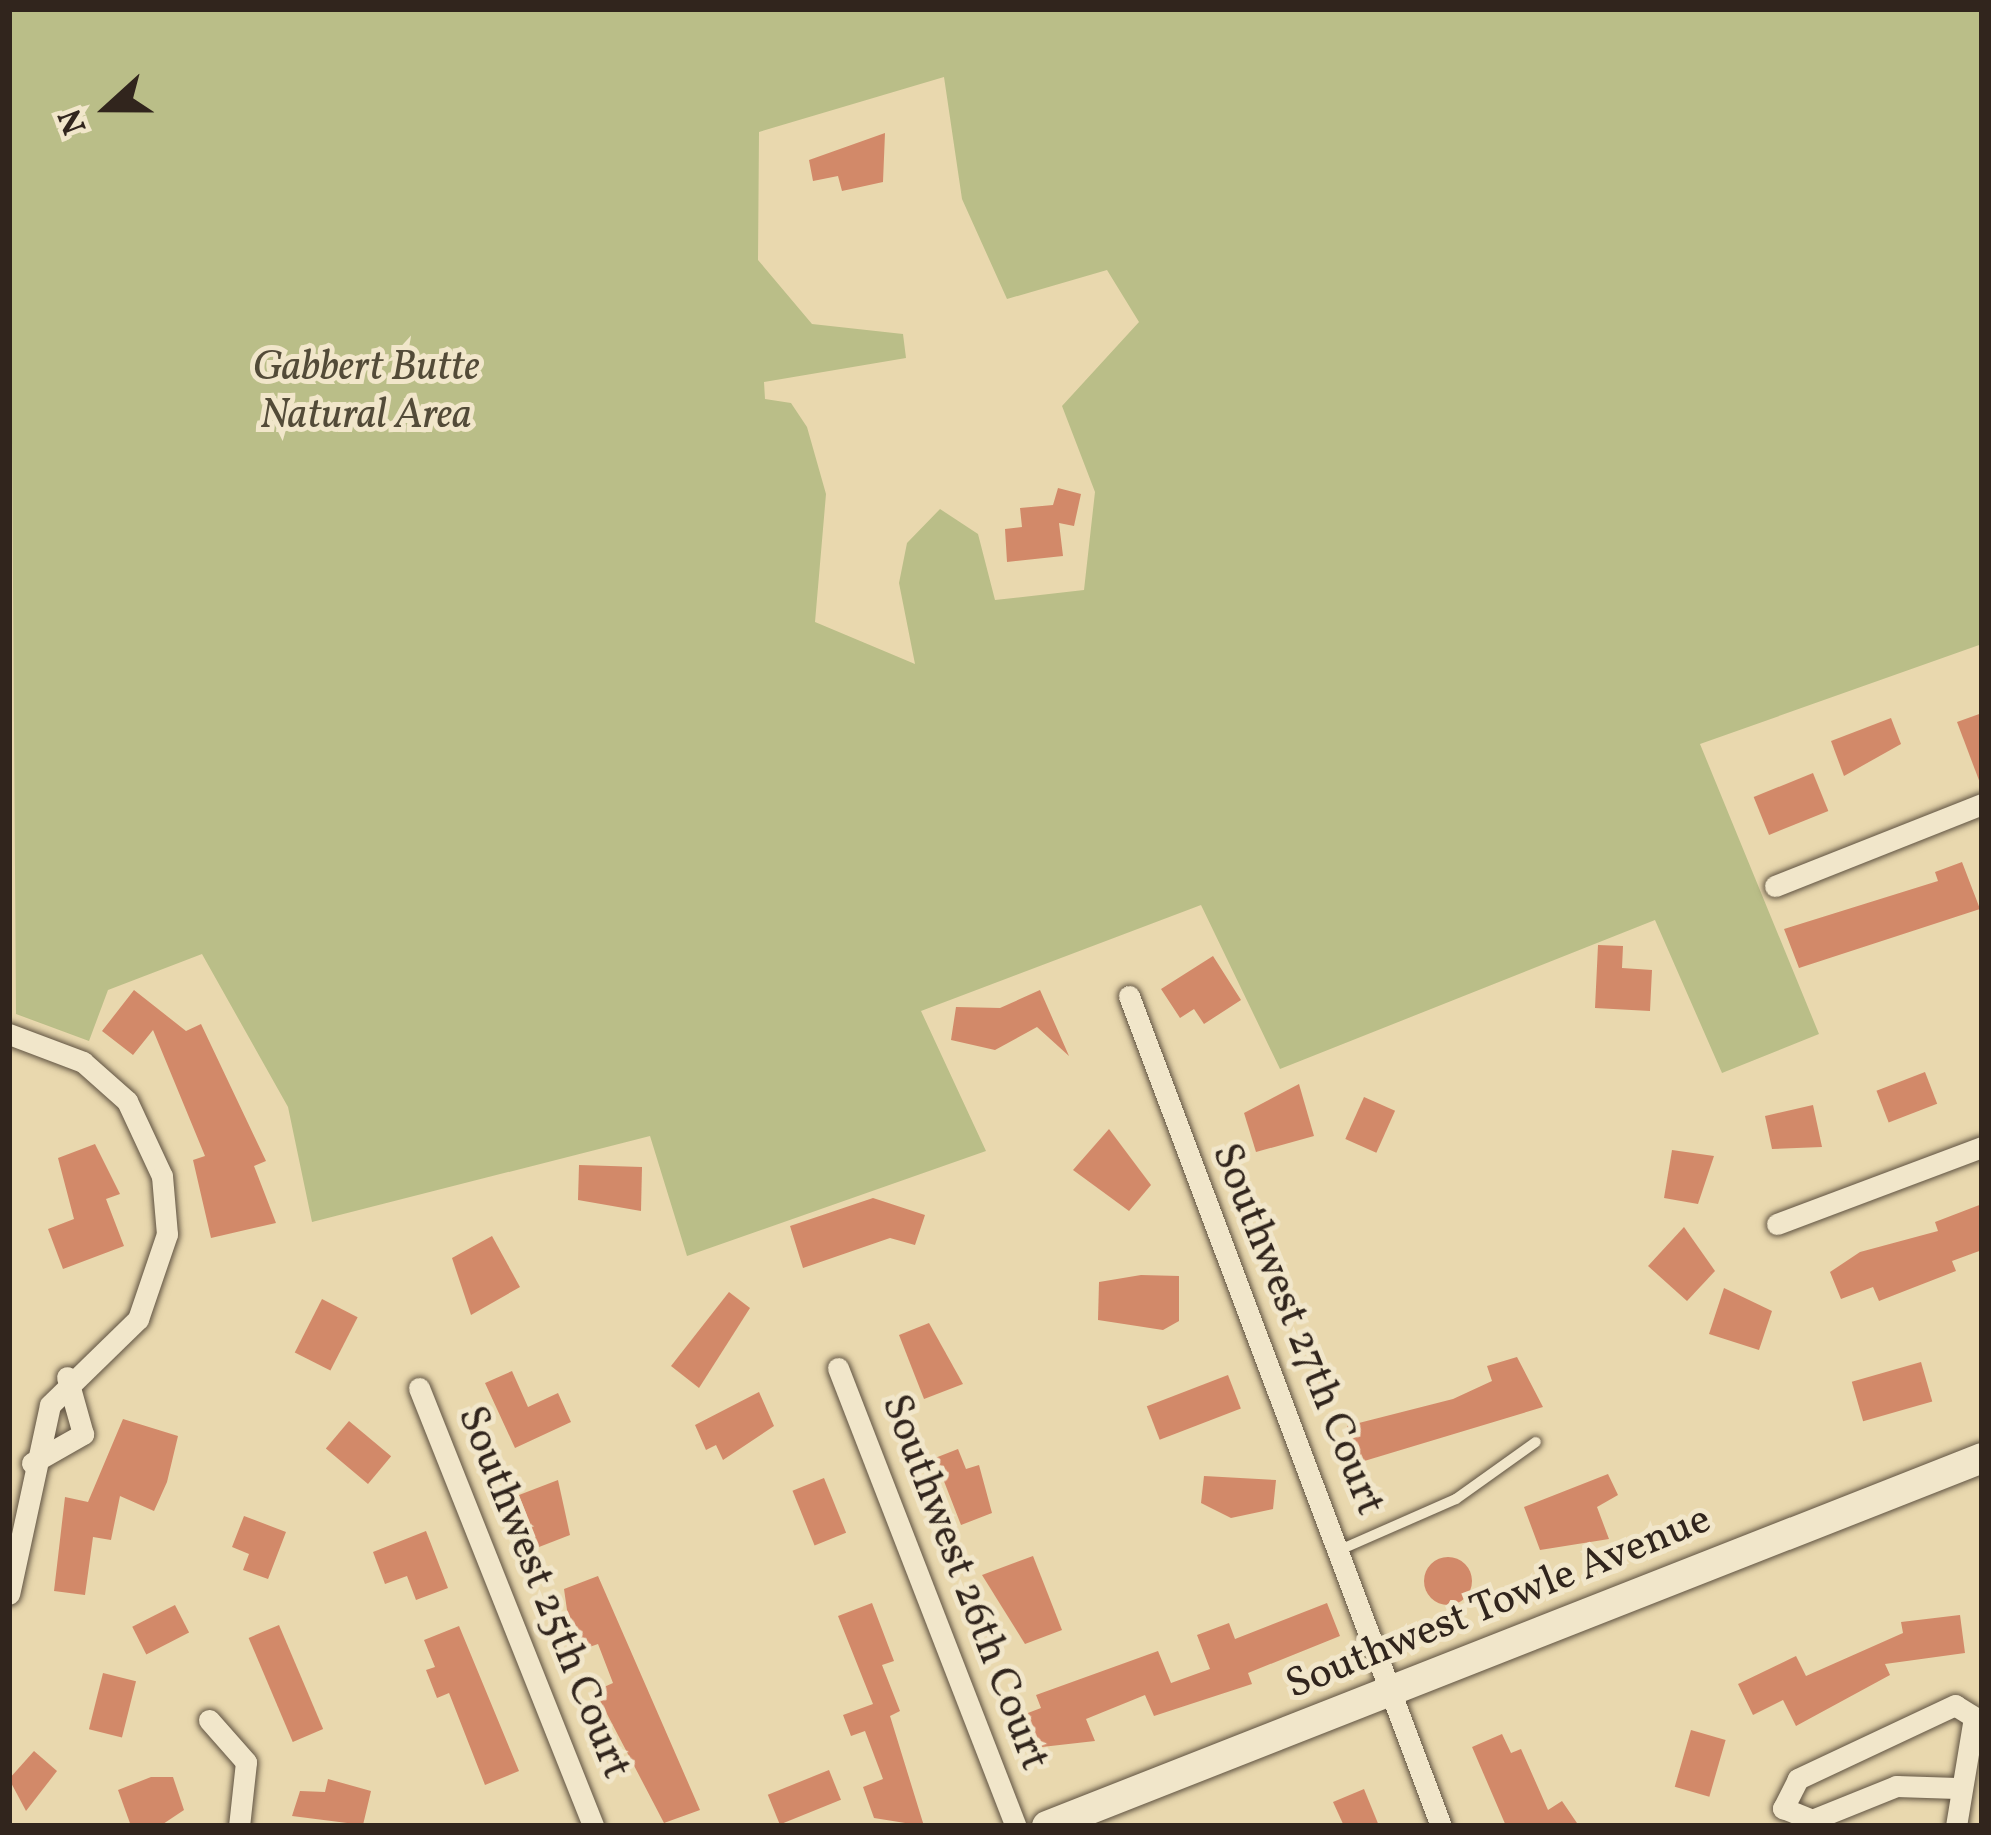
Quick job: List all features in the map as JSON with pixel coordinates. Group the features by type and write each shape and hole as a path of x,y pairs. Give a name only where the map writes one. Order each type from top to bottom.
{"main road":[{"name":"Southwest Towle Avenue","path":"1047,1826 1982,1458"}],"street":[{"path":"1775,886 1982,804"},
{"name":"Southwest 27th Court","path":"1130,996 1342,1550 1441,1826"},
{"path":"9,1034 107,1081 142,1123 163,1176 167,1234 153,1297 67,1377 32,1463 9,1594"},
{"path":"1777,1224 1982,1147"},
{"name":"Southwest 26th Court","path":"838,1367 1016,1826"},
{"path":"32,1463 83,1434 67,1377"},
{"name":"Southwest 25th Court","path":"419,1388 593,1826"},
{"path":"1956,1826 1957,1788 1974,1718 1955,1705 1798,1779 1783,1808 1812,1820 1895,1786 1957,1788"},
{"path":"209,1720 246,1762 239,1826"}],"lane":[{"path":"1342,1550 1456,1499 1536,1442"}],"green space":[{"name":"Gabbert Butte Natural Area","path":"9,9 1982,9 1982,644 1700,744 1819,1034 1722,1073 1655,920 1280,1069 1201,905 921,1011 986,1151 687,1256 650,1136 312,1222 288,1107 202,954 108,990 89,1041 16,1014","holes":["944,77 962,199 1007,299 1107,270 1139,322 1062,406 1095,492 1084,590 995,600 978,534 940,509 907,543 899,583 915,664 815,622 826,494 807,427 791,403 765,399 764,382 906,358 903,334 812,324 758,260 759,132"]}],"building":[{"path":"885,133 883,182 842,191 838,176 813,181 809,160"},
{"path":"1058,488 1081,494 1074,526 1059,523 1063,556 1007,562 1005,529 1022,527 1020,508 1053,505"},
{"path":"1982,713 1982,783 1980,783 1957,722"},
{"path":"1891,718 1901,744 1844,776 1831,741"},
{"path":"1813,773 1828,811 1769,835 1754,797"},
{"path":"1962,862 1980,909 1799,968 1784,929 1938,881 1935,872"},
{"path":"1598,945 1623,946 1622,968 1652,970 1650,1011 1595,1008"},
{"path":"1213,956 1241,1000 1204,1024 1194,1009 1180,1018 1161,989"},
{"path":"134,990 186,1031 201,1024 266,1161 254,1166 276,1223 211,1238 193,1160 205,1156 153,1030 133,1055 102,1031"},
{"path":"1040,990 1069,1056 1037,1027 995,1050 951,1040 956,1007 1000,1008"},
{"path":"1925,1072 1937,1104 1889,1122 1876,1091"},
{"path":"1299,1084 1314,1136 1256,1152 1244,1113"},
{"path":"1364,1097 1395,1111 1376,1153 1345,1139"},
{"path":"1813,1105 1822,1147 1772,1149 1765,1116"},
{"path":"1109,1129 1151,1185 1129,1211 1073,1170"},
{"path":"95,1144 120,1194 106,1199 124,1246 63,1269 48,1229 74,1219 58,1158"},
{"path":"1672,1150 1714,1156 1698,1204 1664,1198"},
{"path":"579,1165 642,1167 641,1211 578,1200"},
{"path":"873,1198 925,1215 915,1245 890,1238 803,1268 790,1226"},
{"path":"1982,1204 1982,1250 1952,1261 1956,1271 1879,1301 1873,1287 1841,1299 1830,1272 1860,1252 1938,1231 1935,1222"},
{"path":"1684,1227 1715,1271 1687,1301 1648,1266"},
{"path":"492,1236 520,1287 471,1315 452,1258"},
{"path":"1141,1275 1179,1276 1179,1321 1163,1330 1098,1320 1099,1282"},
{"path":"1724,1288 1772,1311 1759,1350 1709,1334"},
{"path":"729,1292 750,1308 699,1388 671,1366"},
{"path":"322,1299 358,1317 330,1371 295,1352"},
{"path":"929,1323 963,1384 924,1399 899,1335"},
{"path":"1517,1357 1543,1407 1361,1462 1347,1426 1453,1399 1492,1381 1487,1366"},
{"path":"1921,1362 1932,1401 1863,1421 1852,1382"},
{"path":"512,1371 528,1407 558,1393 571,1422 515,1448 485,1383"},
{"path":"1228,1375 1241,1409 1160,1440 1147,1406"},
{"path":"759,1392 774,1426 723,1460 716,1445 706,1450 695,1425"},
{"path":"123,1419 178,1436 167,1482 154,1511 120,1496 111,1540 93,1537 85,1595 54,1591 65,1497 88,1502"},
{"path":"349,1421 391,1456 368,1484 326,1449"},
{"path":"958,1449 966,1469 979,1465 992,1513 961,1525 935,1458"},
{"path":"1608,1474 1618,1495 1597,1507 1609,1539 1540,1550 1524,1507"},
{"path":"1204,1476 1276,1480 1273,1509 1231,1518 1201,1503"},
{"path":"824,1478 846,1533 815,1545 792,1491"},
{"path":"558,1480 570,1535 539,1547 519,1495"},
{"path":"244,1516 286,1532 268,1579 243,1570 249,1554 232,1547"},
{"path":"426,1531 448,1588 416,1600 407,1576 385,1584 373,1552"},
{"path":"1033,1556 1062,1630 1025,1644 982,1575"},
{"path":"1448,1557 1465,1564 1472,1581 1465,1598 1448,1605 1431,1598 1424,1581 1431,1564"},
{"path":"598,1576 700,1810 664,1823 595,1691 613,1683 598,1644 581,1650 568,1617 564,1589"},
{"path":"872,1603 894,1661 882,1665 900,1711 890,1716 924,1826 874,1818 863,1787 883,1779 865,1731 851,1736 843,1715 873,1704 838,1616"},
{"path":"1327,1603 1340,1636 1248,1673 1252,1684 1154,1716 1145,1695 1086,1719 1095,1741 1033,1748 1020,1716 1041,1708 1036,1695 1158,1651 1171,1683 1210,1669 1197,1635 1229,1623 1235,1639"},
{"path":"175,1605 189,1633 146,1654 132,1627"},
{"path":"1960,1615 1965,1653 1885,1664 1890,1675 1796,1726 1783,1700 1753,1715 1738,1684 1796,1656 1806,1676 1903,1633 1901,1622"},
{"path":"279,1625 323,1729 293,1742 249,1638"},
{"path":"459,1626 519,1771 485,1785 449,1693 437,1698 426,1670 435,1667 424,1640"},
{"path":"103,1673 136,1681 122,1738 89,1729"},
{"path":"1691,1730 1726,1740 1709,1797 1675,1787"},
{"path":"1502,1734 1511,1753 1521,1749 1548,1810 1562,1801 1579,1826 1506,1826 1472,1747"},
{"path":"34,1751 57,1771 26,1811 9,1779"},
{"path":"829,1770 841,1800 780,1824 768,1795"},
{"path":"151,1777 173,1777 184,1810 160,1826 131,1826 118,1790"},
{"path":"328,1779 371,1791 363,1825 292,1816 300,1791 325,1792"},
{"path":"1364,1789 1379,1826 1344,1826 1333,1802"}]}
